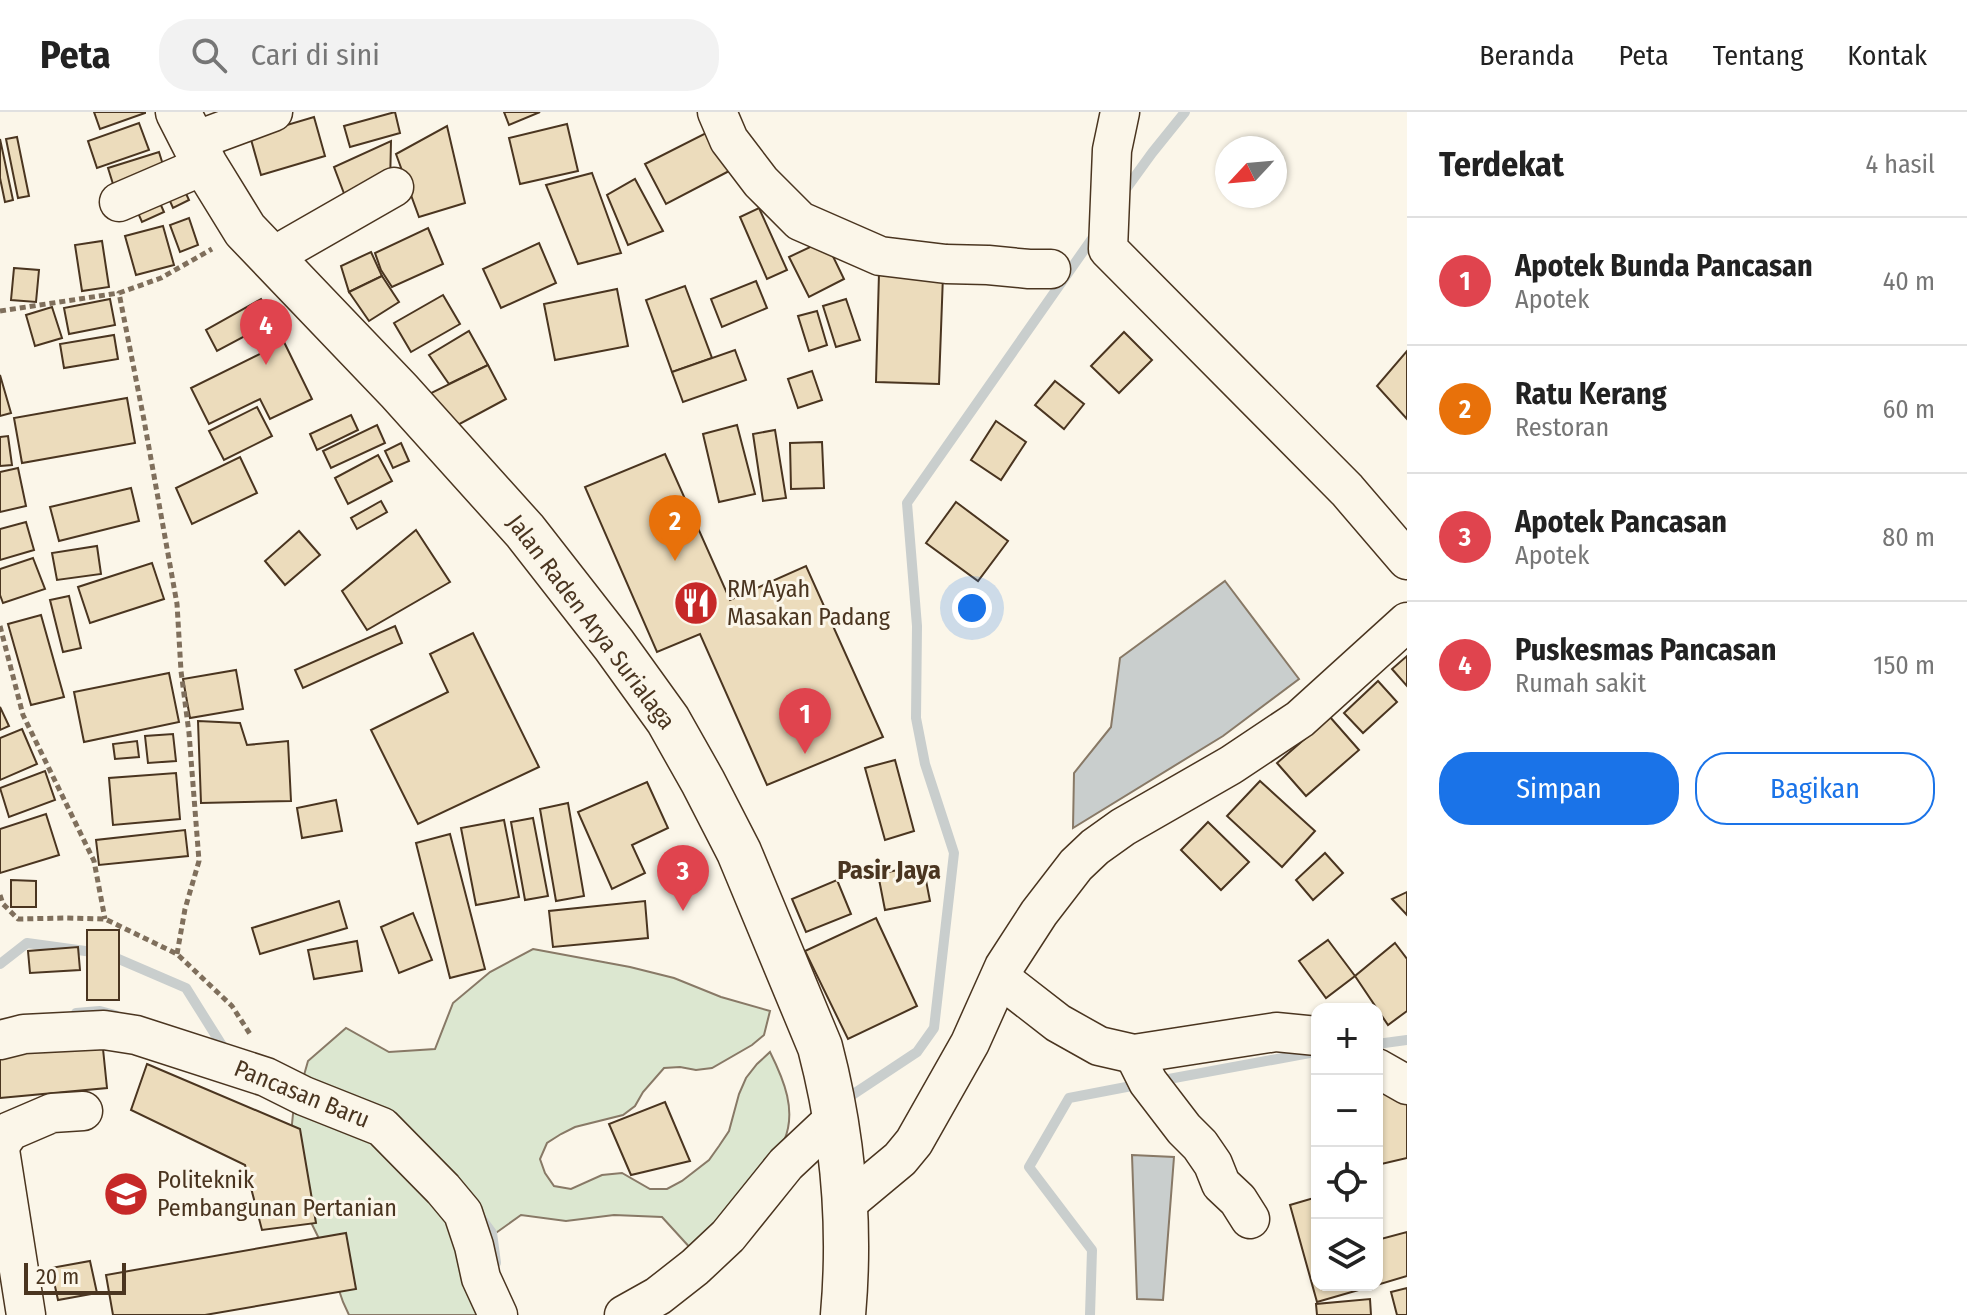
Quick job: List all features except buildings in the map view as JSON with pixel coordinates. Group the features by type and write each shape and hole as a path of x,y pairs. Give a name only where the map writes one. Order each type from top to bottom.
{"main road":[{"name":"Jalan Raden Arya Surialaga","path":"192,139 258,244 399,391 525,531 668,720 703,782 739,852 828,1082 846,1204 843,1315"}],"street":[{"path":"119,202 192,139 273,112"},
{"path":"717,112 729,140 761,182 800,221 880,256 946,264 1051,269"},
{"path":"1120,112 1112,150 1108,249 1347,490 1407,560"},
{"path":"258,244 394,187"},
{"path":"846,1204 900,1159 914,1142 970,1043 1004,967 1039,913 1076,865 1123,827 1231,765 1300,719 1407,622"},
{"path":"1000,978 1058,1023 1141,1068 1172,1114 1200,1145 1213,1164 1221,1184 1238,1200 1250,1219"},
{"name":"Pancasan Baru","path":"0,1040 24,1034 104,1030 136,1035 266,1077 304,1096 382,1127 463,1213 481,1278 498,1315"},
{"path":"1141,1068 1276,1032 1311,1035"},
{"path":"1383,1071 1407,1084"},
{"path":"624,1315 658,1296 728,1236 786,1164 828,1082"},
{"path":"26,1315 0,1148 10,1131 52,1113 83,1111"}],"path":[{"path":"0,311 119,293 258,244"},
{"path":"119,293 177,604 189,733 199,861 185,909 177,954"},
{"path":"0,626 23,715 94,861 105,919"},
{"path":"0,895 3,904 18,919 105,919 177,954 232,1006 254,1041"}],"green space":[{"path":"533,949 674,978 721,997 770,1011 764,1035 752,1045 712,1068 664,1068 635,1106 623,1115 575,1127 547,1143 540,1159 554,1186 571,1189 602,1175 622,1173 650,1189 667,1189 682,1181 709,1160 719,1146 729,1131 746,1078 770,1052 784,1085 789,1107 784,1141 664,1315 655,1315 693,1251 662,1217 614,1215 566,1221 521,1215 486,1240 484,1315 349,1315 288,1164 293,1114 308,1061 346,1028 389,1052 435,1049 453,1003 490,972"}],"shaded area":[{"path":"1225,581 1299,679 1223,736 1073,828 1074,773 1111,727 1120,658"},
{"path":"1132,1155 1174,1157 1163,1300 1137,1299"}],"waterway":[{"path":"1123,193 1185,112"},
{"path":"843,1101 917,1052 934,1028 954,853 925,764 916,718 917,626 907,503 1096,233"},
{"path":"0,964 27,943 107,954 186,988 223,1047"},
{"path":"76,1013 100,1011 115,1015"},
{"path":"1383,1043 1407,1040"},
{"path":"1158,1081 1311,1053"},
{"path":"1090,1315 1092,1250 1029,1167 1069,1098 1142,1084"},
{"path":"481,1218 492,1233 496,1263"}],"place":[{"name":"Puskesmas Pancasan","path":"266,365"},
{"name":"Ratu Kerang","path":"675,561"},
{"name":"RM Ayah Masakan Padang","path":"696,603"},
{"name":"Apotek Bunda Pancasan","path":"805,754"},
{"name":"Apotek Pancasan","path":"683,911"},
{"name":"Politeknik Pembangunan Pertanian","path":"126,1194"}],"district":[{"name":"Pasir Jaya","path":"889,870"}]}
